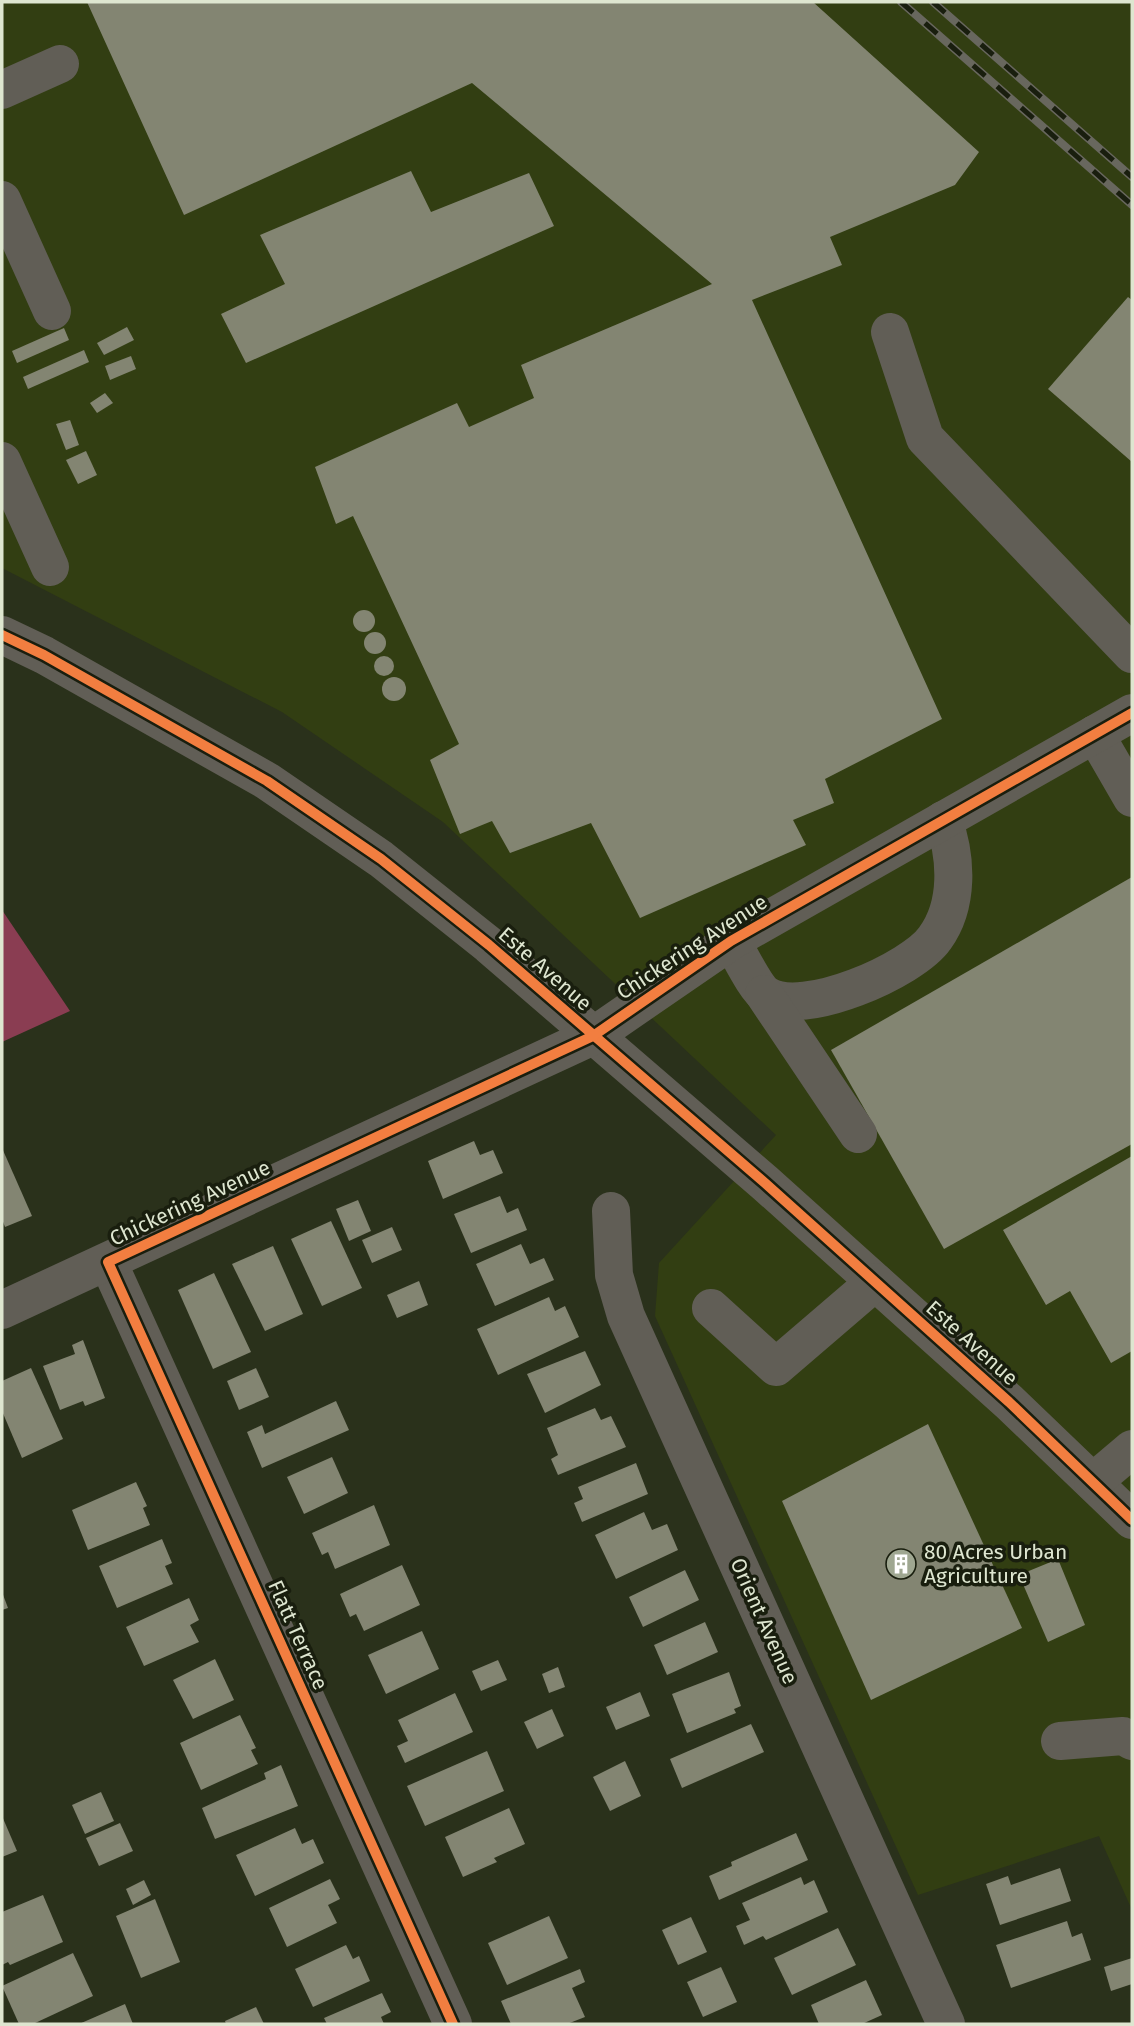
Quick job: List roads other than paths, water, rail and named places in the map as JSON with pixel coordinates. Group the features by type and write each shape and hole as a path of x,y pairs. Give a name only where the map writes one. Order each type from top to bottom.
{"street":[{"path":"2,90 60,64"},
{"path":"2,200 52,311"},
{"path":"890,332 925,438 1132,654"},
{"path":"2,461 50,567"},
{"name":"Este Avenue","path":"2,635 44,655 267,781 381,859 489,945 875,1282 1132,1520"},
{"name":"Chickering Avenue","path":"2,1310 593,1035 732,941 1132,713"},
{"path":"1095,734 1132,798"},
{"path":"764,994 783,1002 811,1002 859,986 921,954 948,916 953,846 943,820"},
{"path":"732,941 764,994 858,1134"},
{"name":"Orient Avenue","path":"611,1210 614,1275 626,1316 946,2024"},
{"name":"Flatt Terrace","path":"108,1262 453,2024"},
{"path":"711,1308 776,1367 875,1282"},
{"path":"1093,1482 1132,1449"},
{"path":"1060,1741 1123,1736 1132,1741"}],"railway":[{"path":"901,2 1132,205"},
{"path":"933,2 1132,177"}],"place":[{"name":"80 Acres Urban Agriculture","path":"901,1564"}]}
